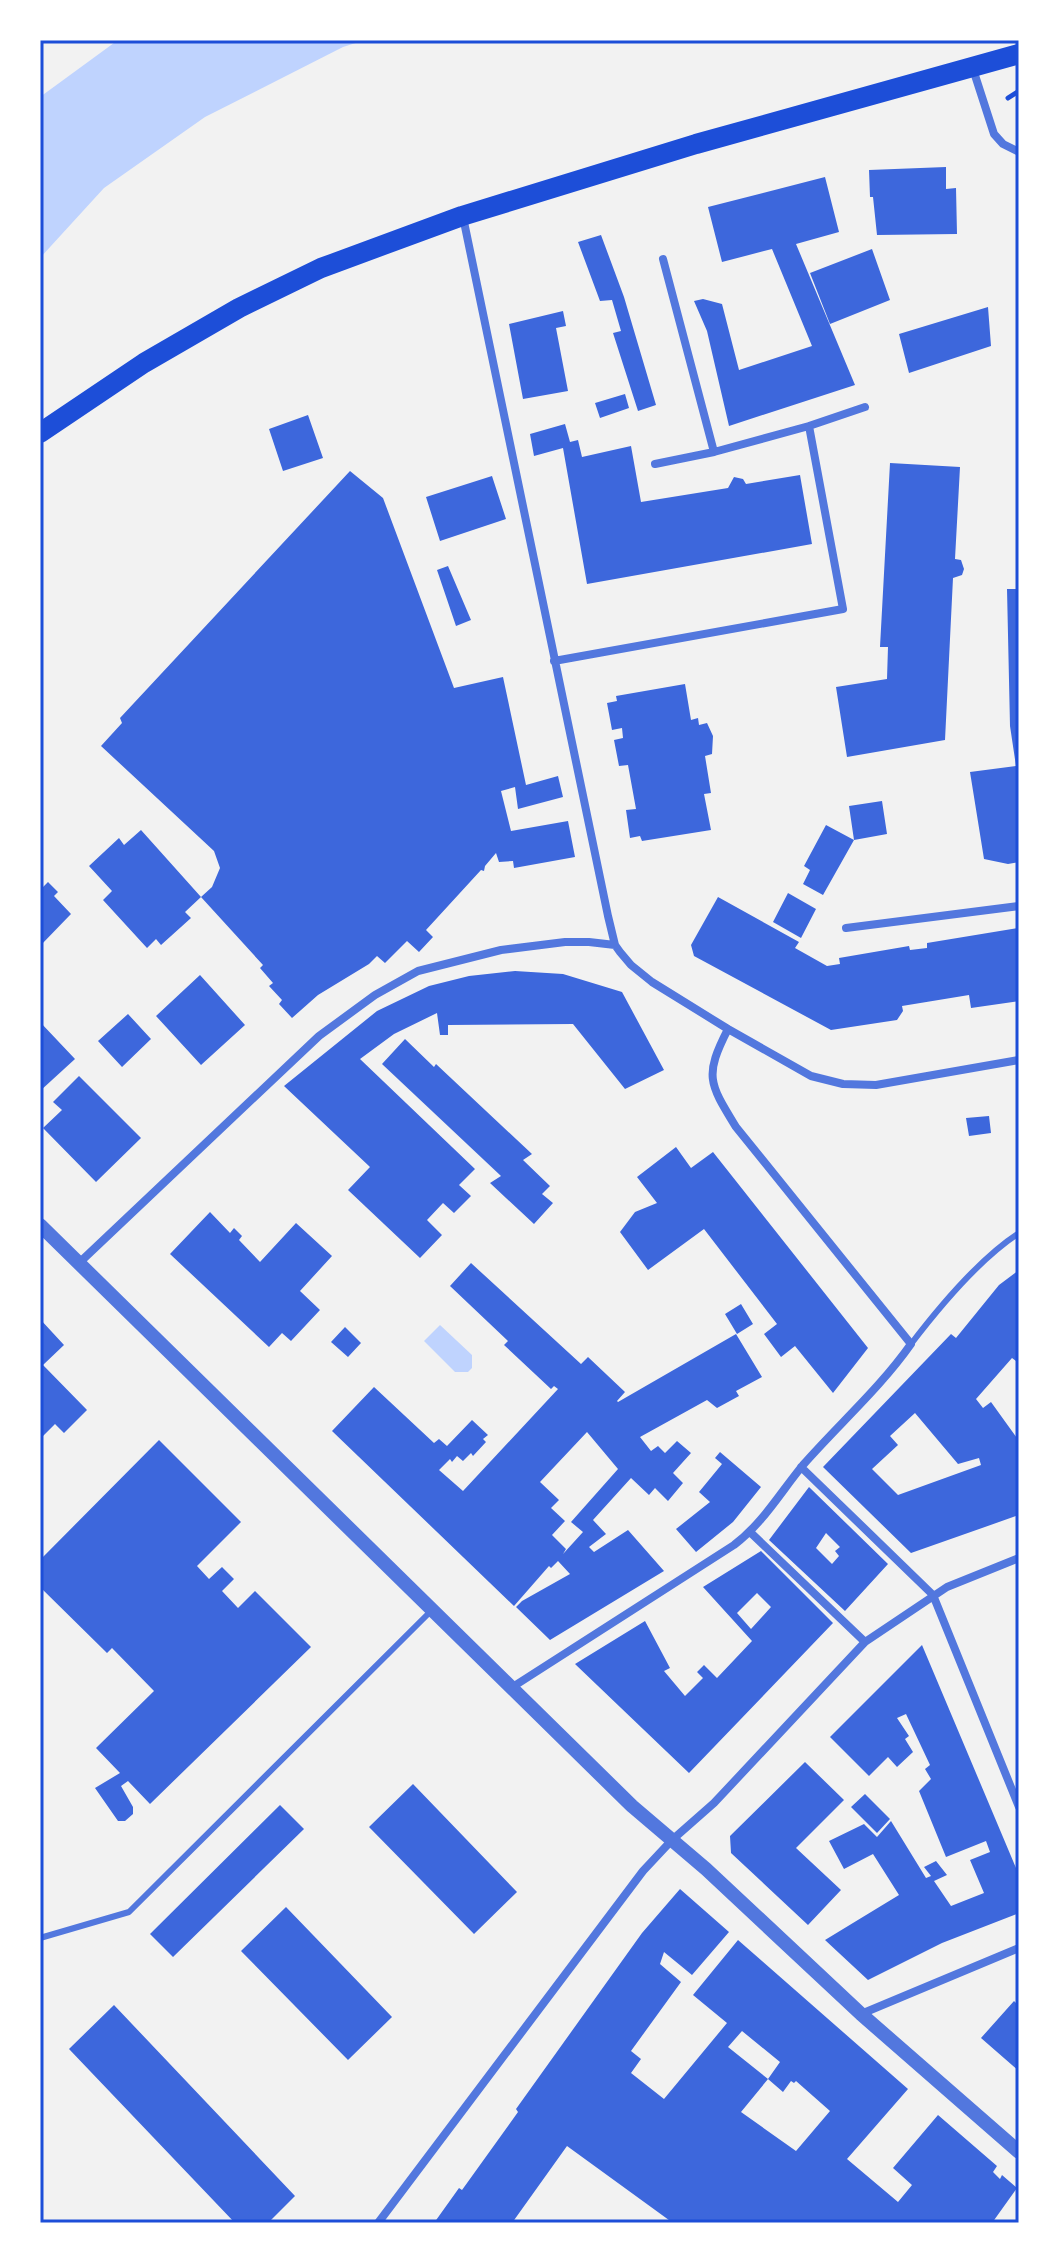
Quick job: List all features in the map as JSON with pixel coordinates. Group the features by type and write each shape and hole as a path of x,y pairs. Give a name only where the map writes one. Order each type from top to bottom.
{"main road":[{"path":"40,433 144,363 239,308 321,268 462,216 696,144 1019,54"}],"street":[{"path":"971,66 994,134 1003,144 1019,152"},
{"path":"462,216 615,945 631,965 652,982 811,1076 850,1085 897,1083 1019,1060"},
{"path":"663,259 714,452"},
{"path":"655,464 714,452 865,407"},
{"path":"554,661 843,609 809,426"},
{"path":"846,928 1019,906"},
{"path":"77,1264 319,1036 375,995 418,971 501,950 565,942 615,945"},
{"path":"510,1688 750,1532 801,1467 896,1365 911,1344 736,1127 724,1107 711,1071 728,1029"},
{"path":"40,1225 632,1806 861,2014 1019,2152"},
{"path":"801,1467 933,1595 1019,1807"},
{"path":"750,1532 865,1642"},
{"path":"378,2223 643,1871 672,1840 714,1803 865,1642 933,1595 1019,1558"},
{"path":"861,2014 1019,1948"}],"lane":[{"path":"911,1344 1001,1245 1019,1233"},
{"path":"40,1938 129,1912 431,1611"}],"water":[{"path":"118,40 365,40 343,47 205,117 104,188 40,258 40,97"},
{"path":"440,1325 472,1355 472,1368 468,1372 455,1372 424,1341"}],"building":[{"path":"946,167 946,189 956,188 957,234 877,235 869,170"},
{"path":"825,177 839,232 796,244 855,385 729,426 707,331 694,301 703,299 722,304 739,370 812,346 772,249 722,262 708,207"},
{"path":"601,235 624,297 656,405 638,411 613,333 621,331 612,300 600,301 578,242"},
{"path":"872,249 890,300 830,324 810,273"},
{"path":"988,307 991,346 909,373 899,334"},
{"path":"563,311 566,326 556,328 568,391 523,399 509,324"},
{"path":"625,394 629,408 600,418 595,403"},
{"path":"308,415 323,458 283,471 269,429"},
{"path":"565,424 570,442 578,440 582,457 631,446 641,502 728,488 734,477 743,479 746,484 800,475 812,544 587,584 563,448 534,456 530,434"},
{"path":"890,463 960,467 955,559 961,560 964,569 962,575 953,578 945,740 847,757 836,687 887,679 888,647 880,647"},
{"path":"350,471 383,498 454,688 503,677 526,785 558,776 563,797 518,809 515,787 501,791 511,831 568,821 575,857 514,868 513,861 499,862 496,853 484,871 481,870 426,930 433,937 419,952 407,941 385,963 377,956 318,995 292,1018 269,986 273,983 260,968 263,965 201,897 212,887 220,868 214,851 101,746 122,723 120,718"},
{"path":"492,476 506,519 440,541 426,497"},
{"path":"448,566 471,620 456,626 437,570"},
{"path":"1007,589 1019,589 1019,862 1008,864 984,859 970,772 1016,766 1010,726"},
{"path":"685,684 691,720 698,718 699,725 707,723 713,736 712,754 705,756 711,793 704,794 711,830 642,841 640,836 630,838 626,810 636,809 628,765 619,766 614,740 623,738 622,728 612,730 607,703 617,701 616,696"},
{"path":"882,801 887,834 854,840 849,806"},
{"path":"826,825 854,840 823,895 803,884 810,870 804,866"},
{"path":"141,830 201,897 185,912 191,918 161,945 156,939 147,948 103,900 112,891 89,866 119,838 124,845"},
{"path":"48,882 58,892 54,896 71,914 40,946 40,883 43,887"},
{"path":"788,893 816,909 801,938 773,922"},
{"path":"718,897 799,942 795,948 827,966 840,964 839,958 909,946 910,950 927,948 927,943 1018,928 1019,1001 971,1008 969,995 902,1006 903,1011 897,1020 831,1030 694,956 691,945"},
{"path":"515,971 563,974 622,992 664,1070 625,1089 573,1024 448,1025 448,1035 440,1035 437,1013 394,1034 360,1059 475,1169 459,1185 471,1196 454,1213 443,1203 427,1220 442,1235 420,1258 348,1190 370,1167 284,1086 377,1011 429,986 469,976"},
{"path":"200,975 245,1025 201,1065 156,1016"},
{"path":"128,1014 151,1039 122,1067 98,1041"},
{"path":"40,1022 75,1059 40,1091"},
{"path":"405,1039 532,1154 523,1160 550,1186 542,1194 553,1203 534,1224 490,1183 501,1176 382,1064"},
{"path":"79,1076 141,1138 96,1182 43,1128 62,1110 53,1102"},
{"path":"989,1116 991,1133 969,1136 966,1118"},
{"path":"676,1147 691,1168 713,1152 868,1348 833,1393 795,1346 781,1357 764,1334 777,1324 704,1229 648,1270 620,1232 635,1212 657,1203 637,1177"},
{"path":"210,1212 230,1233 234,1228 242,1236 239,1240 260,1262 296,1223 332,1256 300,1291 320,1310 291,1341 282,1333 269,1347 170,1254"},
{"path":"471,1263 581,1364 588,1357 625,1392 618,1402 736,1334 762,1377 736,1391 739,1396 717,1408 707,1400 640,1437 651,1451 658,1446 665,1453 677,1441 691,1453 673,1473 683,1483 668,1501 655,1488 649,1495 631,1478 593,1520 606,1534 589,1547 594,1552 628,1530 664,1571 550,1640 516,1607 570,1574 558,1561 551,1568 549,1566 514,1606 332,1431 374,1387 434,1443 439,1439 447,1446 472,1420 488,1435 483,1439 486,1442 473,1456 471,1453 463,1461 457,1456 439,1470 463,1491 558,1389 554,1386 551,1389 504,1345 508,1341 450,1286","holes":["587,1432 618,1469 571,1522 583,1532 563,1554 566,1549 552,1535 565,1521 551,1508 559,1500 540,1482"]},
{"path":"1019,1270 1019,1357 1016,1361 1012,1358 976,1399 983,1408 991,1402 1019,1441 1019,1515 911,1553 823,1467 951,1334 956,1338 999,1285","holes":["915,1413 958,1464 979,1458 981,1465 898,1495 872,1469 898,1445 890,1436"]},
{"path":"741,1304 753,1324 737,1334 725,1314"},
{"path":"40,1319 64,1345 43,1365 87,1410 64,1433 55,1424 40,1439"},
{"path":"345,1327 361,1343 348,1357 331,1342"},
{"path":"159,1440 241,1522 197,1566 209,1579 222,1567 234,1579 222,1591 238,1608 255,1591 311,1647 150,1804 128,1781 121,1786 133,1807 133,1814 125,1821 118,1821 95,1788 120,1773 96,1748 154,1691 112,1648 107,1653 40,1587 40,1560"},
{"path":"720,1452 761,1487 733,1522 696,1552 676,1529 710,1502 699,1492 722,1464 715,1458"},
{"path":"809,1487 888,1564 845,1611 769,1540","holes":["826,1533 840,1547 835,1551 839,1556 832,1564 816,1548"]},
{"path":"761,1551 833,1623 689,1773 575,1664 645,1621 670,1668 664,1671 685,1696 703,1678 697,1672 704,1665 717,1678 752,1641 703,1587","holes":["757,1593 771,1607 751,1629 737,1613"]},
{"path":"922,1645 1019,1875 1019,1913 942,1943 868,1980 825,1940 899,1895 873,1854 844,1869 829,1841 864,1824 877,1837 891,1821 926,1878 931,1876 924,1867 936,1861 947,1875 934,1881 951,1906 984,1893 970,1860 990,1852 986,1841 946,1857 919,1791 931,1779 925,1769 930,1765 906,1714 897,1718 909,1736 905,1739 913,1752 897,1767 888,1757 869,1776 830,1737"},
{"path":"805,1762 844,1800 796,1848 841,1890 808,1925 731,1853 730,1836"},
{"path":"413,1784 517,1892 474,1934 369,1827"},
{"path":"865,1794 890,1819 877,1833 851,1807"},
{"path":"280,1805 304,1829 173,1957 150,1934"},
{"path":"680,1889 729,1932 692,1975 664,1952 660,1964 681,1982 631,2051 641,2059 631,2073 664,2099 727,2023 693,1995 738,1940 908,2089 847,2159 898,2202 912,2185 893,2168 938,2115 997,2166 993,2172 1000,2179 1002,2175 1017,2188 992,2223 673,2223 567,2146 512,2223 434,2223 459,2188 462,2190 518,2112 516,2109 642,1933","holes":["742,2031 780,2062 768,2079 728,2047","768,2079 783,2092 791,2081 796,2081 830,2111 796,2151 741,2112"]},
{"path":"286,1907 392,2017 348,2060 241,1951"},
{"path":"1014,2001 1019,2006 1019,2071 981,2038"},
{"path":"114,2005 295,2196 268,2223 235,2223 69,2049"}]}
